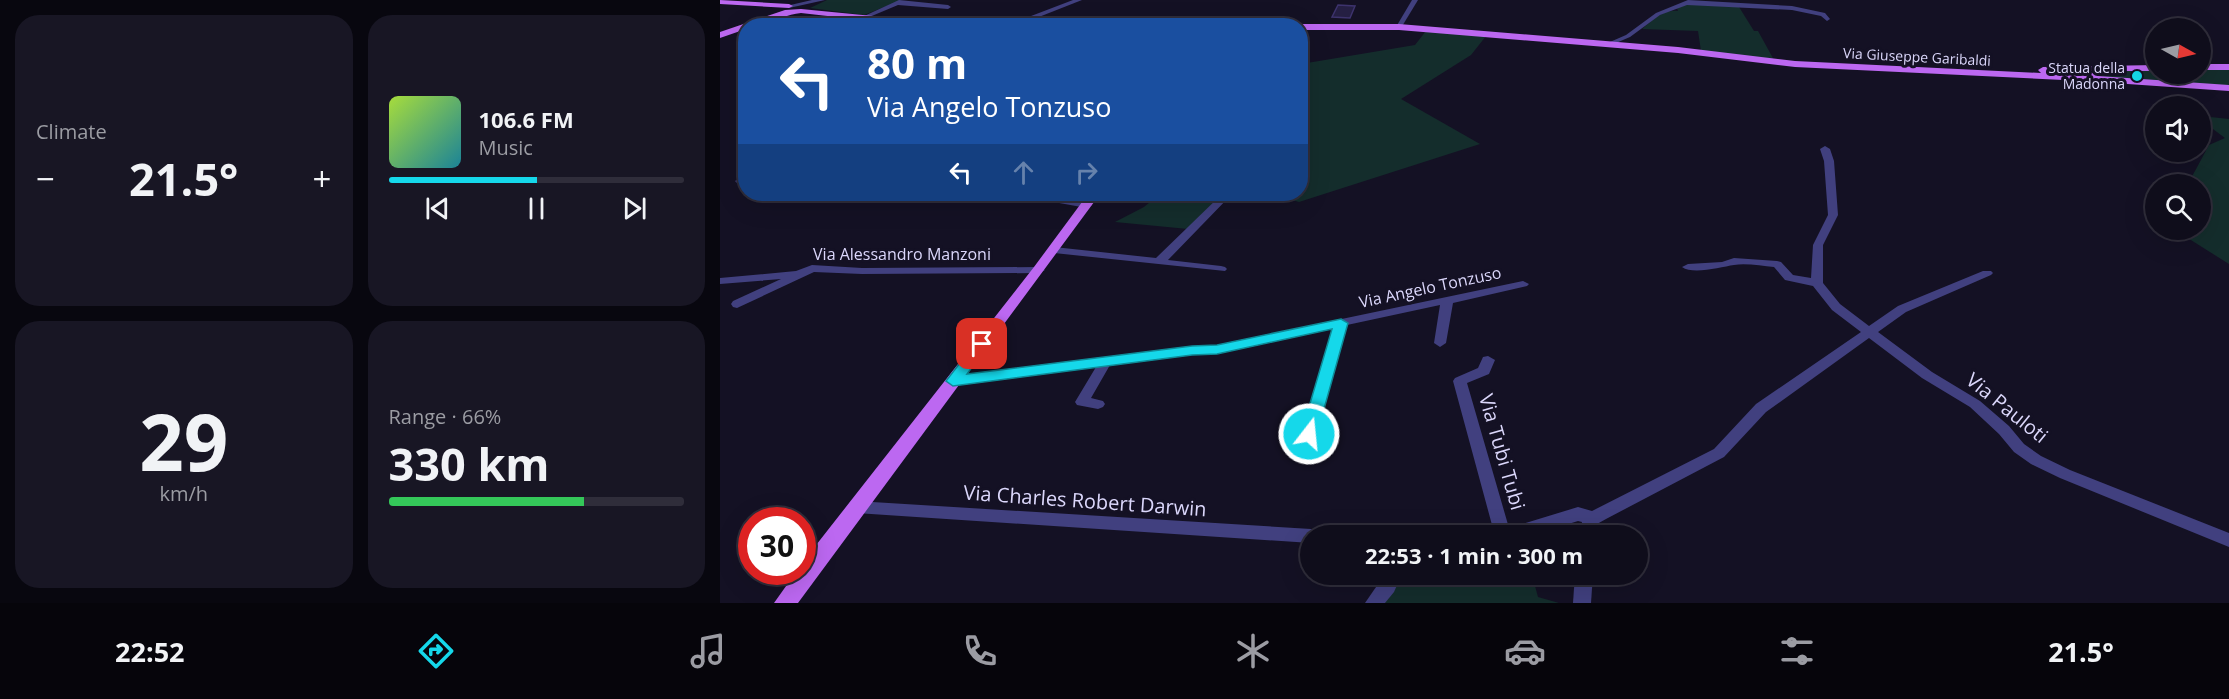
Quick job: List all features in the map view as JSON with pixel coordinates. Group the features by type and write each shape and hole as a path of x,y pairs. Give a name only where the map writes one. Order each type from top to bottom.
{"main road":[{"path":"725,3 874,18"},
{"path":"759,6 771,11"},
{"path":"759,18 771,11 789,9 800,8 814,12"},
{"path":"766,18 789,9"},
{"name":"Via Giuseppe Garibaldi","path":"1308,27 1399,27 1781,63 2049,73"},
{"path":"720,35 738,29"},
{"path":"2211,67 2229,67"},
{"path":"2089,75 2097,70 2125,68"},
{"path":"2049,73 2073,69 2145,68"},
{"path":"2073,69 2089,75"},
{"path":"2049,73 2229,88"},
{"path":"785,603 795,594 856,507 1039,270 1089,201"}],"street":[{"path":"725,3 739,0"},
{"path":"800,8 823,0"},
{"path":"789,9 823,0"},
{"path":"1030,18 1079,0"},
{"path":"1399,27 1415,0"},
{"path":"865,17 902,1 948,7"},
{"path":"1607,45 1628,36 1658,14 1690,2 1792,8 1823,14 1827,19"},
{"path":"1688,267 1705,267 1743,261 1777,264 1789,278 1817,282 1818,245 1833,215 1829,161 1825,149"},
{"path":"1159,262 1220,201"},
{"path":"1054,250 1221,269"},
{"name":"Via Alessandro Manzoni","path":"737,304 812,268 862,271 1039,270"},
{"path":"1591,525 1600,514 1719,453 1761,408 1902,309 1987,273"},
{"path":"720,281 800,274"},
{"name":"Via Pauloti","path":"1817,282 1836,307 1926,375 1975,404 2004,430 2019,448 2036,460 2065,474 2229,540"},
{"name":"Via Angelo Tonzuso","path":"953,381 1217,349 1523,284"},
{"path":"1440,343 1447,300"},
{"path":"1303,456 1341,323"},
{"name":"Via Tubi Tubi","path":"1488,360 1484,371 1460,381 1502,525"},
{"path":"1098,404 1082,402 1105,362"},
{"name":"Via Charles Robert Darwin","path":"856,507 1300,535"},
{"path":"1542,525 1578,514 1586,516 1588,525"},
{"path":"1374,603 1389,585"},
{"path":"1582,603 1583,585"}],"green space":[{"path":"827,0 902,0 864,15 810,8"},
{"path":"1688,4 1739,7 1754,31 1758,31 1774,60 1701,51 1698,31 1642,29 1663,13 1678,11 1677,8"},
{"path":"1426,31 1486,36 1471,55 1401,99 1480,144 1308,199 1308,63 1415,45"},
{"path":"2211,69 2229,69 2229,86 2201,84 2211,84"},
{"path":"2145,70 2145,80 2105,77 2096,74 2101,71"},
{"path":"2211,117 2229,119 2229,264 2191,240 2211,240 2211,174 2193,174 2200,162 2211,162 2211,144 2225,138 2211,128"},
{"path":"1151,201 1215,201 1188,229 1115,222"},
{"path":"1395,585 1535,585 1538,597 1559,603 1385,603"}],"building":[{"path":"1338,5 1355,6 1350,18 1332,17"}],"place":[{"name":"Statua della Madonna","path":"2137,76"}],"route":[{"path":"982,344 953,381 1192,350 1217,349 1341,323 1309,434"}]}
